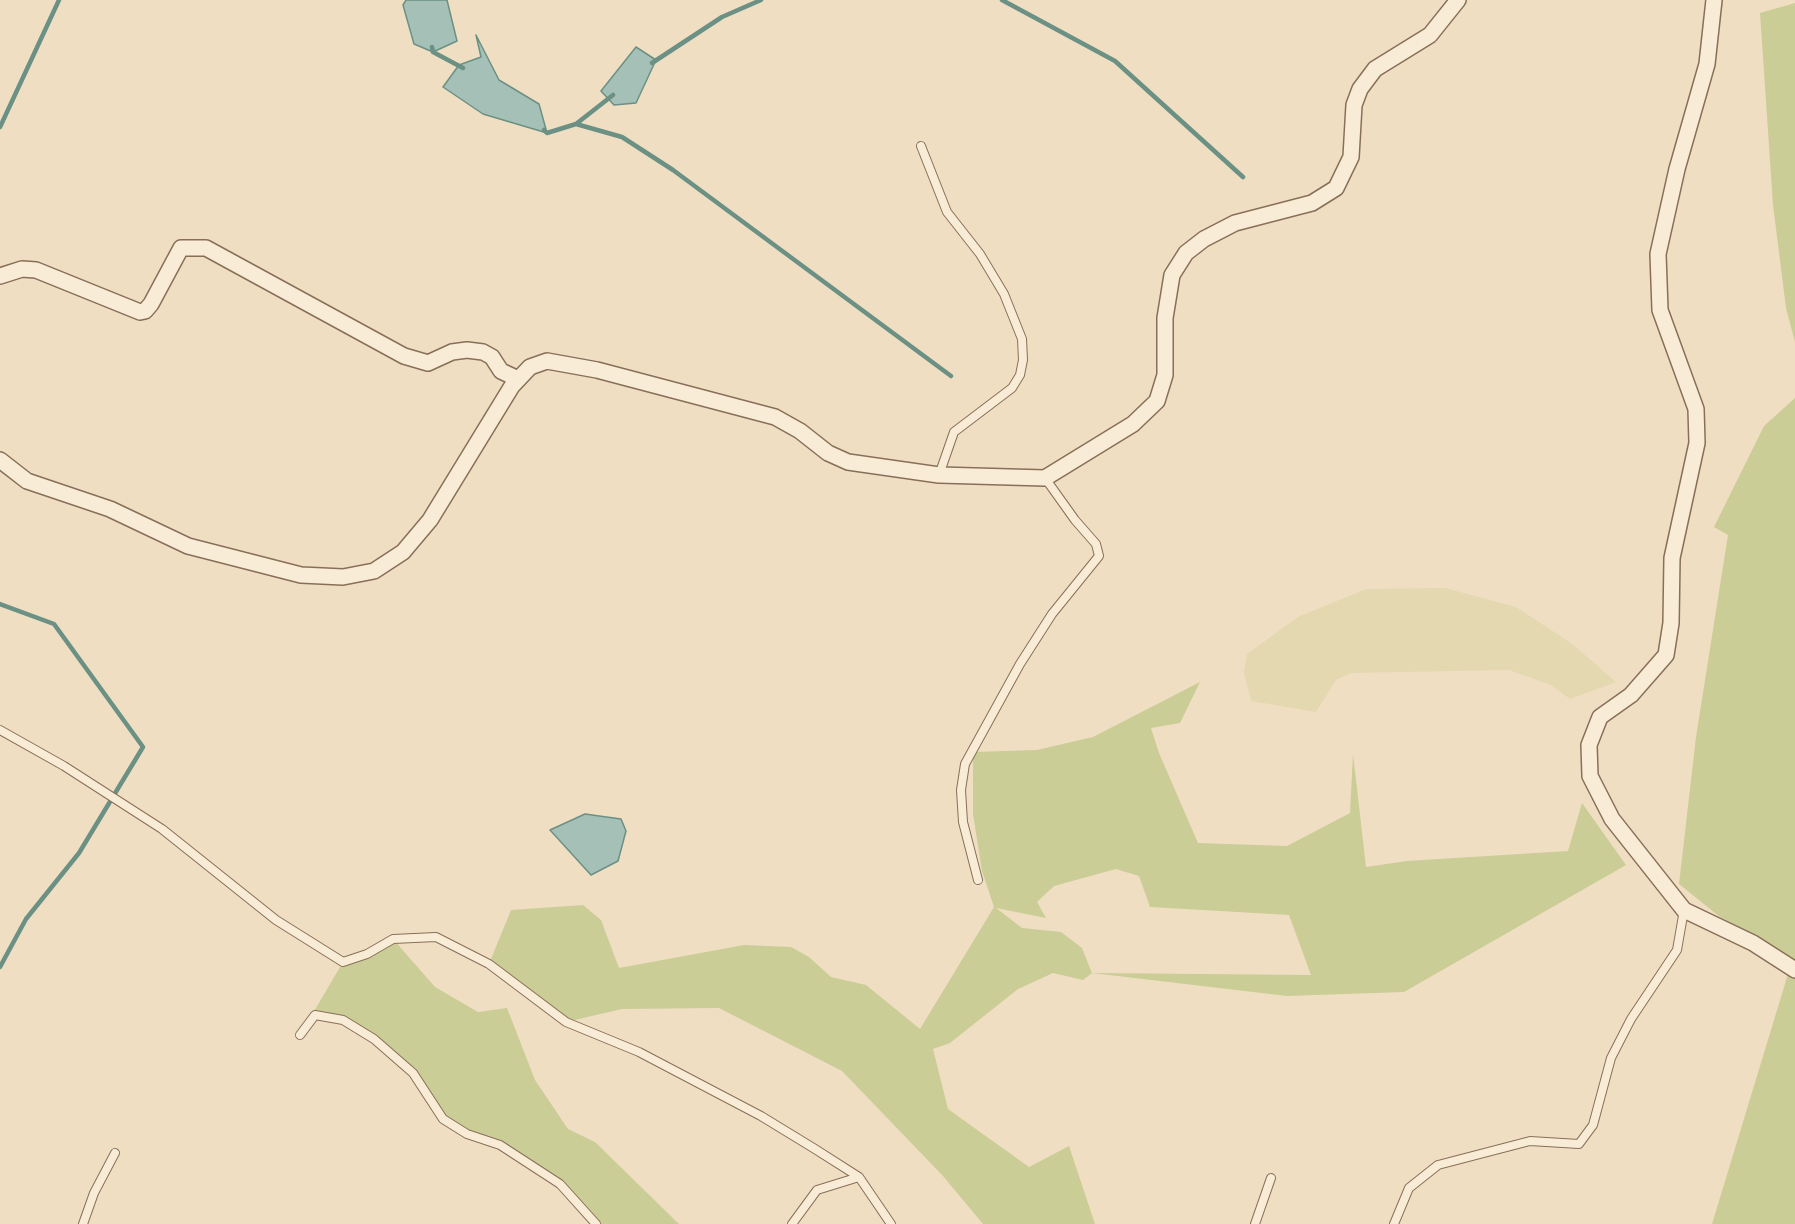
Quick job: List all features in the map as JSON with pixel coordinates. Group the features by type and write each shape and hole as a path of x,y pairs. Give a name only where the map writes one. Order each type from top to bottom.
{"street":[{"path":"0,460 27,481 110,509 188,546 301,575 343,577 374,571 403,552 430,520 518,379 530,367 548,361 597,370 775,417 800,431 828,453 848,462 939,475 1045,478 1133,424 1156,401 1165,375 1165,318 1172,275 1186,253 1204,239 1235,223 1312,203 1336,188 1351,157 1354,105 1360,89 1375,69 1430,35 1458,0"},
{"path":"1714,1 1707,64 1674,179 1658,254 1660,309 1696,409 1697,443 1672,558 1671,623 1666,656 1639,689 1600,717 1589,745 1590,776 1612,819 1684,910 1753,943 1795,970"},
{"path":"0,276 22,269 36,270 140,312 145,311 151,304 181,248 206,248 404,356 428,363 452,352 467,350 483,352 492,357 506,374 518,379"}],"lane":[{"path":"921,146 944,207 980,254 1004,294 1022,339 1023,360 1020,375 1012,388 954,432 939,475"},
{"path":"978,880 963,822 961,790 965,764 974,744 1026,654 1052,614 1099,556 1096,544 1075,520 1045,478"},
{"path":"0,730 64,766 162,829 276,920 343,962 367,954 393,939 436,937 489,964 566,1022 639,1052 761,1116 859,1178 891,1224"},
{"path":"1394,1224 1409,1188 1438,1165 1530,1141 1580,1144 1593,1125 1611,1058 1631,1018 1677,950 1684,910"},
{"path":"300,1035 315,1015 343,1020 374,1039 413,1073 443,1119 467,1134 500,1145 560,1184 596,1224"},
{"path":"83,1224 94,1193 115,1153"},
{"path":"792,1224 817,1190 859,1178"},
{"path":"1255,1224 1272,1178"}],"shaded area":[{"path":"1445,588 1516,607 1571,643 1616,682 1570,699 1551,685 1509,670 1351,673 1336,680 1316,712 1251,701 1244,672 1247,654 1298,617 1366,589"}],"green space":[{"path":"1795,3 1795,342 1786,308 1773,205 1760,13"},
{"path":"1795,398 1795,1224 1712,1224 1791,964 1767,942 1720,917 1679,884 1696,737 1728,535 1714,527 1764,426"},
{"path":"1200,682 1180,723 1151,728 1159,753 1198,843 1287,846 1350,813 1353,754 1366,867 1407,861 1568,851 1582,803 1626,865 1404,992 1287,996 1092,973 1083,980 1053,973 1018,989 950,1043 933,1049 948,1109 1029,1167 1069,1146 1095,1224 983,1224 943,1176 842,1071 719,1008 622,1009 566,1022 489,964 511,910 583,905 601,920 619,968 744,945 791,947 809,957 831,977 866,985 920,1029 994,907 982,871 973,814 973,752 1037,750 1093,737","holes":["1116,869 1139,876 1150,907 1289,915 1311,975 1092,973 1082,948 1061,932 1022,928 996,908 1046,918 1037,902 1054,886"]},
{"path":"393,939 435,987 478,1012 507,1008 535,1080 568,1129 595,1142 679,1224 596,1224 560,1184 500,1145 443,1119 413,1073 343,1020 315,1015 300,1035 343,962"}],"water":[{"path":"406,0 447,0 457,41 433,52 414,44 403,5"},
{"path":"476,35 499,80 539,104 547,133 483,114 443,87 459,65 481,57"},
{"path":"636,47 656,60 636,103 614,105 601,91"},
{"path":"585,814 621,819 626,831 618,861 591,875 550,830"}],"waterway":[{"path":"0,127 59,0"},
{"path":"652,63 722,17 761,0"},
{"path":"1002,0 1115,61 1243,177"},
{"path":"432,47 433,52 463,68"},
{"path":"544,130 547,133 576,124 613,95"},
{"path":"576,124 622,137 673,170 951,376"},
{"path":"0,604 54,624 143,747 79,853 26,919 0,967"}]}
